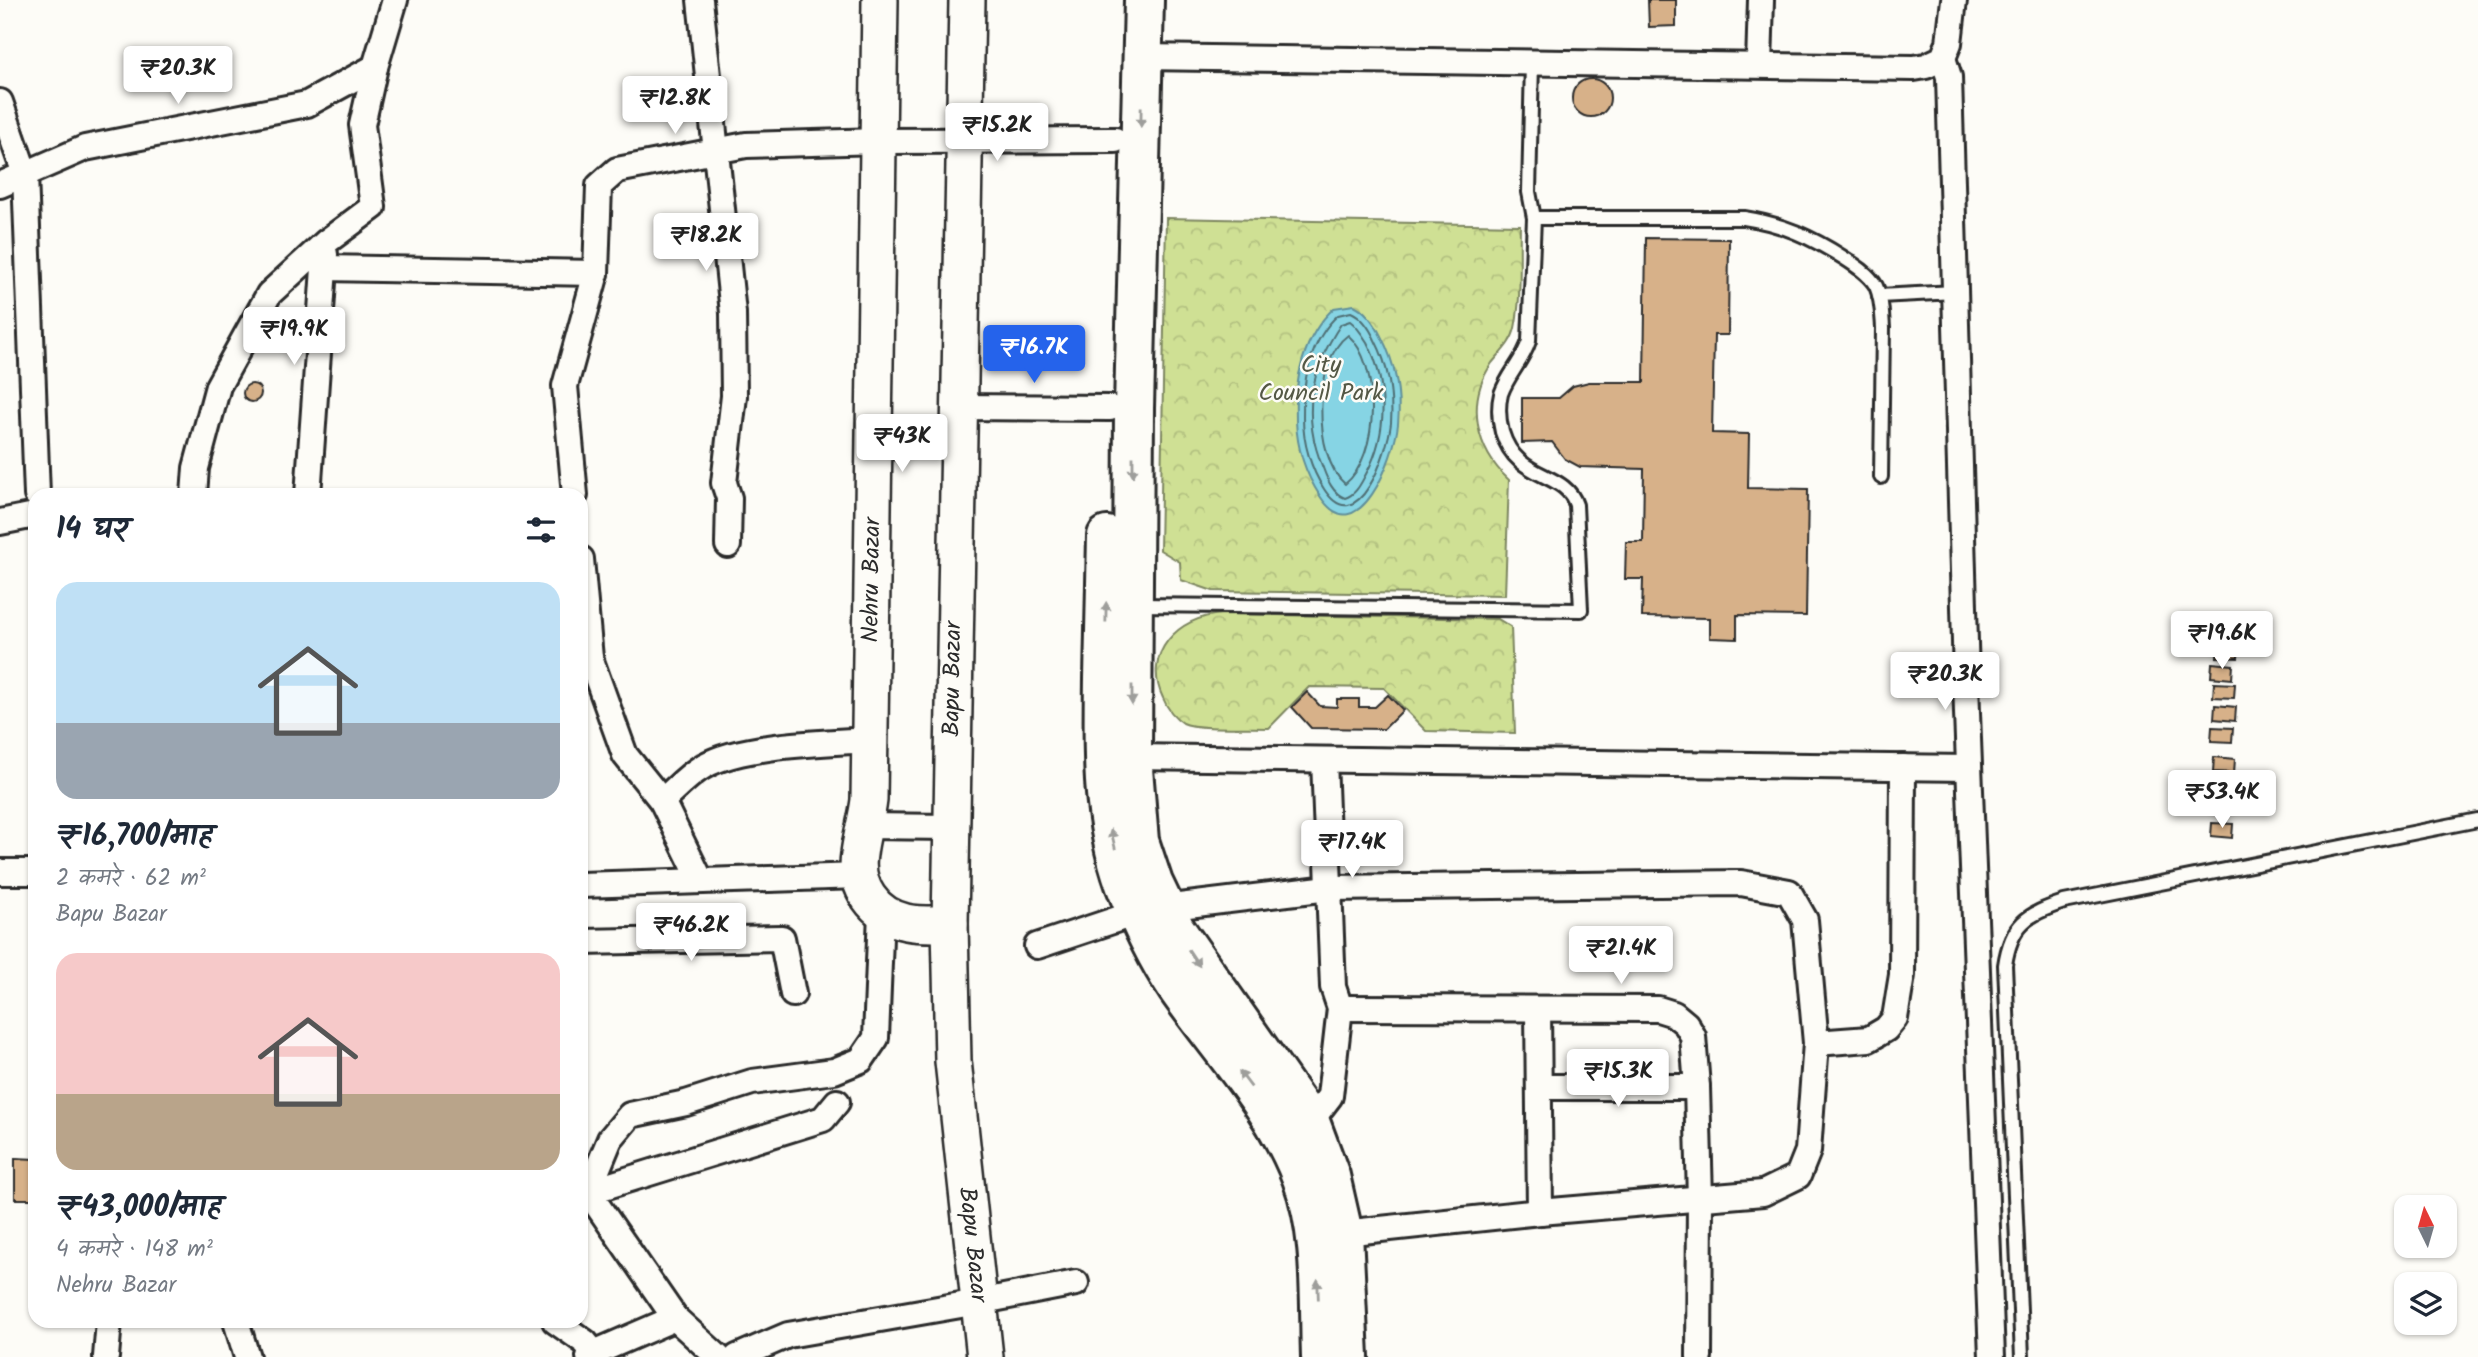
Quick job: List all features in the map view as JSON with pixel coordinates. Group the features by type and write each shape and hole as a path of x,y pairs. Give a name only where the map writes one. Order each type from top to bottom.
{"highway":[{"path":"1118,0 1104,778 1115,846 1150,910 1200,968 1310,1122 1330,1176 1343,1233 1349,1357"},
{"path":"1144,0 1134,395 1132,757 1139,841 1162,964 1256,1094 1278,1128 1303,1179 1316,1238 1321,1357"}],"main road":[{"name":"Nehru Bazar","path":"859,876 858,856 869,800 880,0"},
{"name":"Bapu Bazar","path":"967,0 950,924 953,1061 985,1357"},
{"path":"859,876 862,890 881,912 908,923 950,924"}],"street":[{"path":"195,488 196,468 218,386 269,294 326,242 373,207 362,125 375,67 395,0"},
{"path":"699,0 733,313 734,396 724,483 729,498 727,545"},
{"path":"1759,65 1761,0"},
{"path":"1954,0 1949,43 1943,58 1950,77 1969,768 1992,1357"},
{"path":"1142,57 1914,68 1943,58"},
{"path":"0,185 85,148 307,104 375,67"},
{"path":"0,102 25,174 37,488"},
{"path":"574,488 565,386 596,273 599,186 617,170 746,145 878,141 1115,140"},
{"path":"308,488 326,242"},
{"path":"324,268 596,273"},
{"path":"958,407 1110,408"},
{"path":"0,522 28,516"},
{"path":"588,664 625,755 663,801 701,881"},
{"path":"663,801 704,766 741,754 789,746 870,740"},
{"path":"1132,757 1969,768"},
{"path":"1310,1122 1330,1096 1340,1008 1333,988 1324,760"},
{"path":"1816,1043 1869,1039 1886,1029 1895,1018 1902,975 1903,767"},
{"path":"865,826 950,827"},
{"path":"0,872 28,872"},
{"path":"588,885 859,876"},
{"path":"1037,946 1150,910 1329,888 1741,883 1789,892 1805,920 1816,1043 1808,1151 1798,1176 1763,1193 1540,1212 1343,1233"},
{"path":"588,1186 610,1139 630,1115 686,1103 752,1082 834,1071 861,1060 876,1038 881,912"},
{"path":"588,942 782,939 793,994"},
{"path":"1340,1008 1658,1009 1674,1014 1686,1024 1693,1036 1697,1087 1699,1357"},
{"path":"1538,1009 1540,1212"},
{"path":"1539,1087 1697,1087"},
{"path":"588,1191 823,1119 837,1102"},
{"path":"588,1196 675,1318 718,1357"},
{"path":"737,1357 788,1335 978,1303 1076,1283"},
{"path":"565,1328 585,1342 592,1355 675,1318"},
{"path":"106,1357 108,1328"},
{"path":"238,1328 247,1357"}],"lane":[{"path":"1133,605 1581,610 1576,505 1573,497 1561,485 1532,471 1517,459 1506,443 1500,419 1501,395 1508,378 1525,356 1530,341 1534,218 1529,191 1532,62"},
{"path":"1534,218 1719,216 1771,222 1814,239 1855,265 1875,284 1880,296 1883,328 1881,477"},
{"path":"1880,296 1955,292"},
{"path":"2022,1357 2005,965 2015,931 2031,915 2064,902 2478,820"}],"green space":[{"name":"City Council Park","path":"1166,218 1520,225 1519,290 1514,333 1484,378 1477,409 1482,440 1489,455 1509,480 1505,595 1213,591 1181,580 1180,562 1160,550"},
{"path":"1222,614 1498,619 1511,627 1515,733 1426,731 1384,688 1309,687 1269,728 1212,727 1183,723 1163,698 1157,667 1161,653 1178,630 1191,622"}],"water":[{"path":"1354,305 1370,318 1386,346 1396,379 1399,413 1395,439 1382,476 1361,508 1348,514 1334,511 1320,496 1310,478 1298,440 1296,406 1299,375 1315,332 1334,308"}],"building":[{"path":"1648,0 1676,0 1676,26 1649,27"},
{"path":"1591,79 1604,85 1610,98 1604,111 1591,117 1578,111 1572,98 1578,85"},
{"path":"1646,238 1729,239 1728,335 1714,335 1712,433 1749,434 1748,488 1808,489 1806,616 1737,615 1737,639 1710,638 1710,618 1642,617 1643,579 1625,579 1626,542 1643,542 1644,469 1580,467 1565,459 1552,442 1522,443 1522,398 1559,398 1573,386 1589,382 1644,382"},
{"path":"252,384 258,387 261,393 258,399 252,402 246,399 243,393 246,387"},
{"path":"2217,622 2238,623 2237,637 2216,636"},
{"path":"2218,643 2239,644 2238,658 2217,657"},
{"path":"2212,663 2233,665 2232,679 2211,677"},
{"path":"2214,683 2235,684 2234,698 2213,697"},
{"path":"1307,692 1320,706 1337,707 1337,699 1359,699 1359,707 1375,707 1388,695 1403,710 1384,729 1311,728 1292,707"},
{"path":"2215,705 2236,707 2235,721 2214,719"},
{"path":"2212,727 2233,728 2232,742 2211,741"},
{"path":"2214,757 2235,759 2234,773 2213,772"},
{"path":"2210,779 2232,781 2231,794 2209,793"},
{"path":"2212,798 2233,800 2232,813 2211,812"},
{"path":"2212,823 2233,824 2232,838 2211,836"},
{"path":"15,1158 28,1159 28,1199 15,1199"}]}
